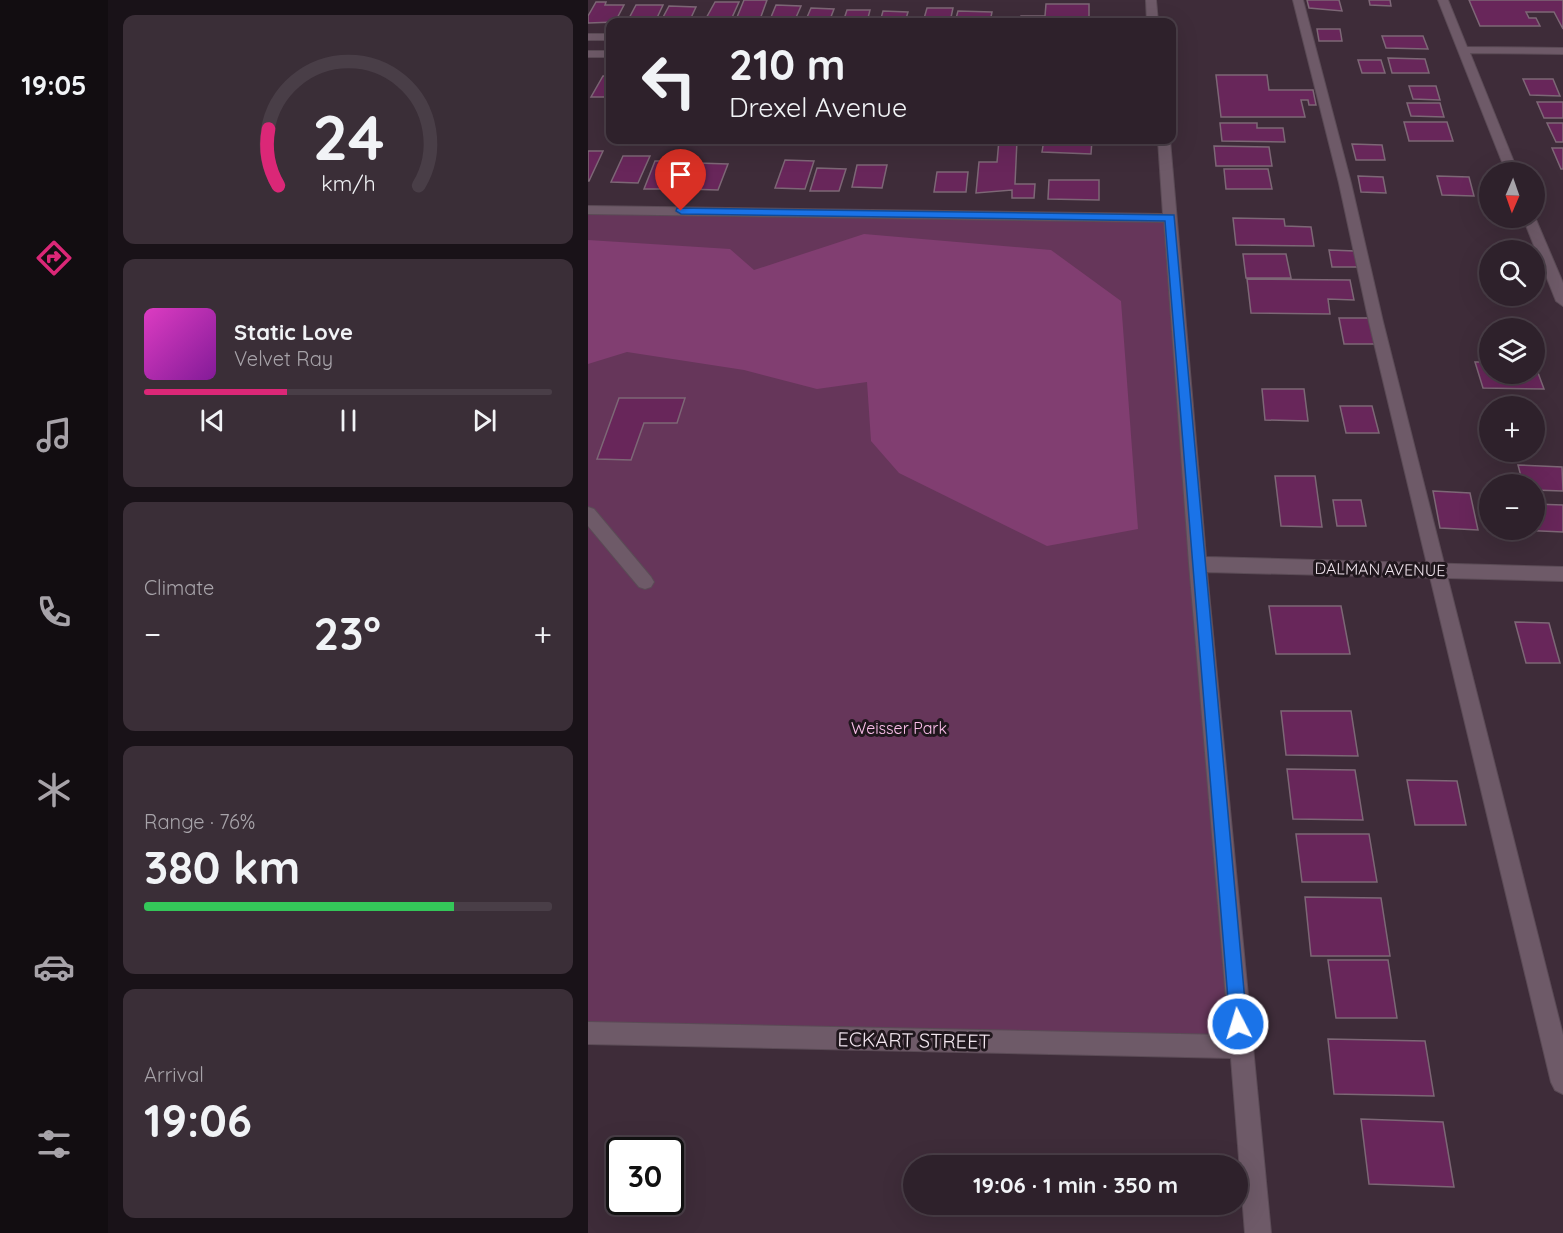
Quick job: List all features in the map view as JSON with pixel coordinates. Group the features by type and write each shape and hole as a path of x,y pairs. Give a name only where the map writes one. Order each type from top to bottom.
{"street":[{"path":"1151,0 1153,18"},
{"path":"1298,0 1343,172 1376,322 1563,1082"},
{"path":"1443,0 1508,162"},
{"path":"588,37 606,38"},
{"path":"1463,50 1563,51"},
{"path":"588,54 606,54"},
{"path":"1164,144 1198,564 1258,1233"},
{"path":"588,210 1170,218"},
{"path":"1534,228 1563,301"},
{"path":"588,514 645,582"},
{"name":"DALMAN AVENUE","path":"1198,564 1563,574"},
{"name":"ECKART STREET","path":"588,1033 1240,1047"}],"green space":[{"name":"Weisser Park","path":"588,210 1170,218 1240,1047 588,1033"}],"shaded area":[{"path":"864,234 1051,250 1121,301 1138,529 1047,546 899,473 871,441 867,382 817,389 744,370 627,352 588,364 588,240 730,249 754,270"}],"building":[{"path":"744,0 767,0 760,18 737,18"},
{"path":"1307,0 1339,0 1342,11 1309,8"},
{"path":"1369,0 1390,0 1391,6 1370,5"},
{"path":"1469,0 1563,0 1563,29 1554,12 1526,12 1529,18 1536,18 1540,26 1480,26"},
{"path":"596,2 606,2 605,5 624,5 617,18 606,18 606,22 588,23 588,16"},
{"path":"715,2 739,2 732,18 706,18"},
{"path":"1046,4 1089,4 1089,18 1021,18 1021,16 1045,16"},
{"path":"636,5 663,5 657,18 629,18"},
{"path":"776,5 801,6 796,18 771,18"},
{"path":"669,6 696,7 691,18 663,18"},
{"path":"811,8 834,9 831,18 807,18"},
{"path":"927,8 953,8 951,18 924,18"},
{"path":"847,10 870,10 868,18 844,18"},
{"path":"883,11 908,12 906,18 881,18"},
{"path":"958,11 992,12 991,18 956,18"},
{"path":"1317,29 1340,29 1342,41 1319,41"},
{"path":"1382,36 1423,36 1428,49 1386,48"},
{"path":"1388,58 1425,59 1429,73 1392,73"},
{"path":"1358,60 1381,60 1385,73 1362,73"},
{"path":"1216,75 1267,75 1269,90 1313,90 1316,105 1309,105 1308,100 1301,100 1305,117 1221,117"},
{"path":"603,76 606,76 606,97 591,97"},
{"path":"1523,79 1553,79 1560,96 1530,95"},
{"path":"1409,86 1436,86 1440,100 1413,99"},
{"path":"1537,102 1563,102 1563,118 1544,118"},
{"path":"1407,103 1440,103 1444,117 1411,116"},
{"path":"1404,122 1447,122 1453,141 1409,141"},
{"path":"1220,123 1257,123 1257,128 1283,128 1285,142 1222,141"},
{"path":"1547,123 1563,123 1563,142 1556,142"},
{"path":"999,144 1017,144 1015,184 1035,184 1034,198 1012,198 1012,190 976,193 979,162 997,162"},
{"path":"1043,144 1092,144 1091,154 1042,152"},
{"path":"1352,144 1382,145 1385,160 1356,160"},
{"path":"1214,146 1269,147 1272,166 1216,166"},
{"path":"1552,148 1563,148 1563,169 1561,169"},
{"path":"588,151 603,151 589,181 588,181"},
{"path":"623,156 650,156 638,183 611,182"},
{"path":"785,160 814,161 805,189 775,188"},
{"path":"655,161 686,161 676,189 644,189"},
{"path":"697,163 728,164 718,190 686,189"},
{"path":"857,165 887,165 882,188 852,187"},
{"path":"817,168 846,169 839,191 810,191"},
{"path":"1224,169 1268,169 1272,189 1226,189"},
{"path":"937,172 968,172 966,192 934,192"},
{"path":"1358,176 1383,177 1386,193 1361,192"},
{"path":"1437,176 1469,177 1474,196 1442,195"},
{"path":"1049,180 1099,180 1099,200 1048,199"},
{"path":"1233,218 1284,219 1285,226 1311,227 1314,246 1236,245"},
{"path":"1329,250 1355,251 1358,267 1332,267"},
{"path":"1243,254 1286,254 1291,278 1246,278"},
{"path":"1247,279 1350,280 1354,300 1328,299 1330,314 1251,313"},
{"path":"1339,318 1369,318 1375,344 1344,344"},
{"path":"1475,362 1479,362 1479,375"},
{"path":"1482,384 1542,384 1544,389 1483,388"},
{"path":"1262,389 1304,389 1308,421 1265,420"},
{"path":"619,398 685,398 677,423 644,423 631,460 597,459"},
{"path":"1340,406 1372,406 1379,433 1346,433"},
{"path":"1518,465 1562,467 1563,491 1545,490 1545,474 1520,474"},
{"path":"1275,476 1315,476 1322,527 1281,526"},
{"path":"1433,491 1470,493 1478,530 1440,528"},
{"path":"1333,500 1361,500 1366,526 1337,526"},
{"path":"1545,504 1563,505 1563,532 1545,531"},
{"path":"1269,606 1341,606 1350,654 1276,654"},
{"path":"1515,622 1549,623 1560,663 1526,663"},
{"path":"1281,711 1351,711 1358,756 1286,755"},
{"path":"1287,769 1355,770 1363,820 1293,819"},
{"path":"1407,780 1457,781 1466,825 1415,825"},
{"path":"1296,834 1369,834 1377,882 1302,882"},
{"path":"1305,897 1381,898 1390,956 1311,956"},
{"path":"1328,960 1388,960 1397,1018 1336,1018"},
{"path":"1328,1039 1425,1041 1434,1096 1334,1094"},
{"path":"1361,1119 1443,1122 1454,1187 1369,1184"}],"route":[{"path":"681,211 1170,218 1238,1024"}]}
